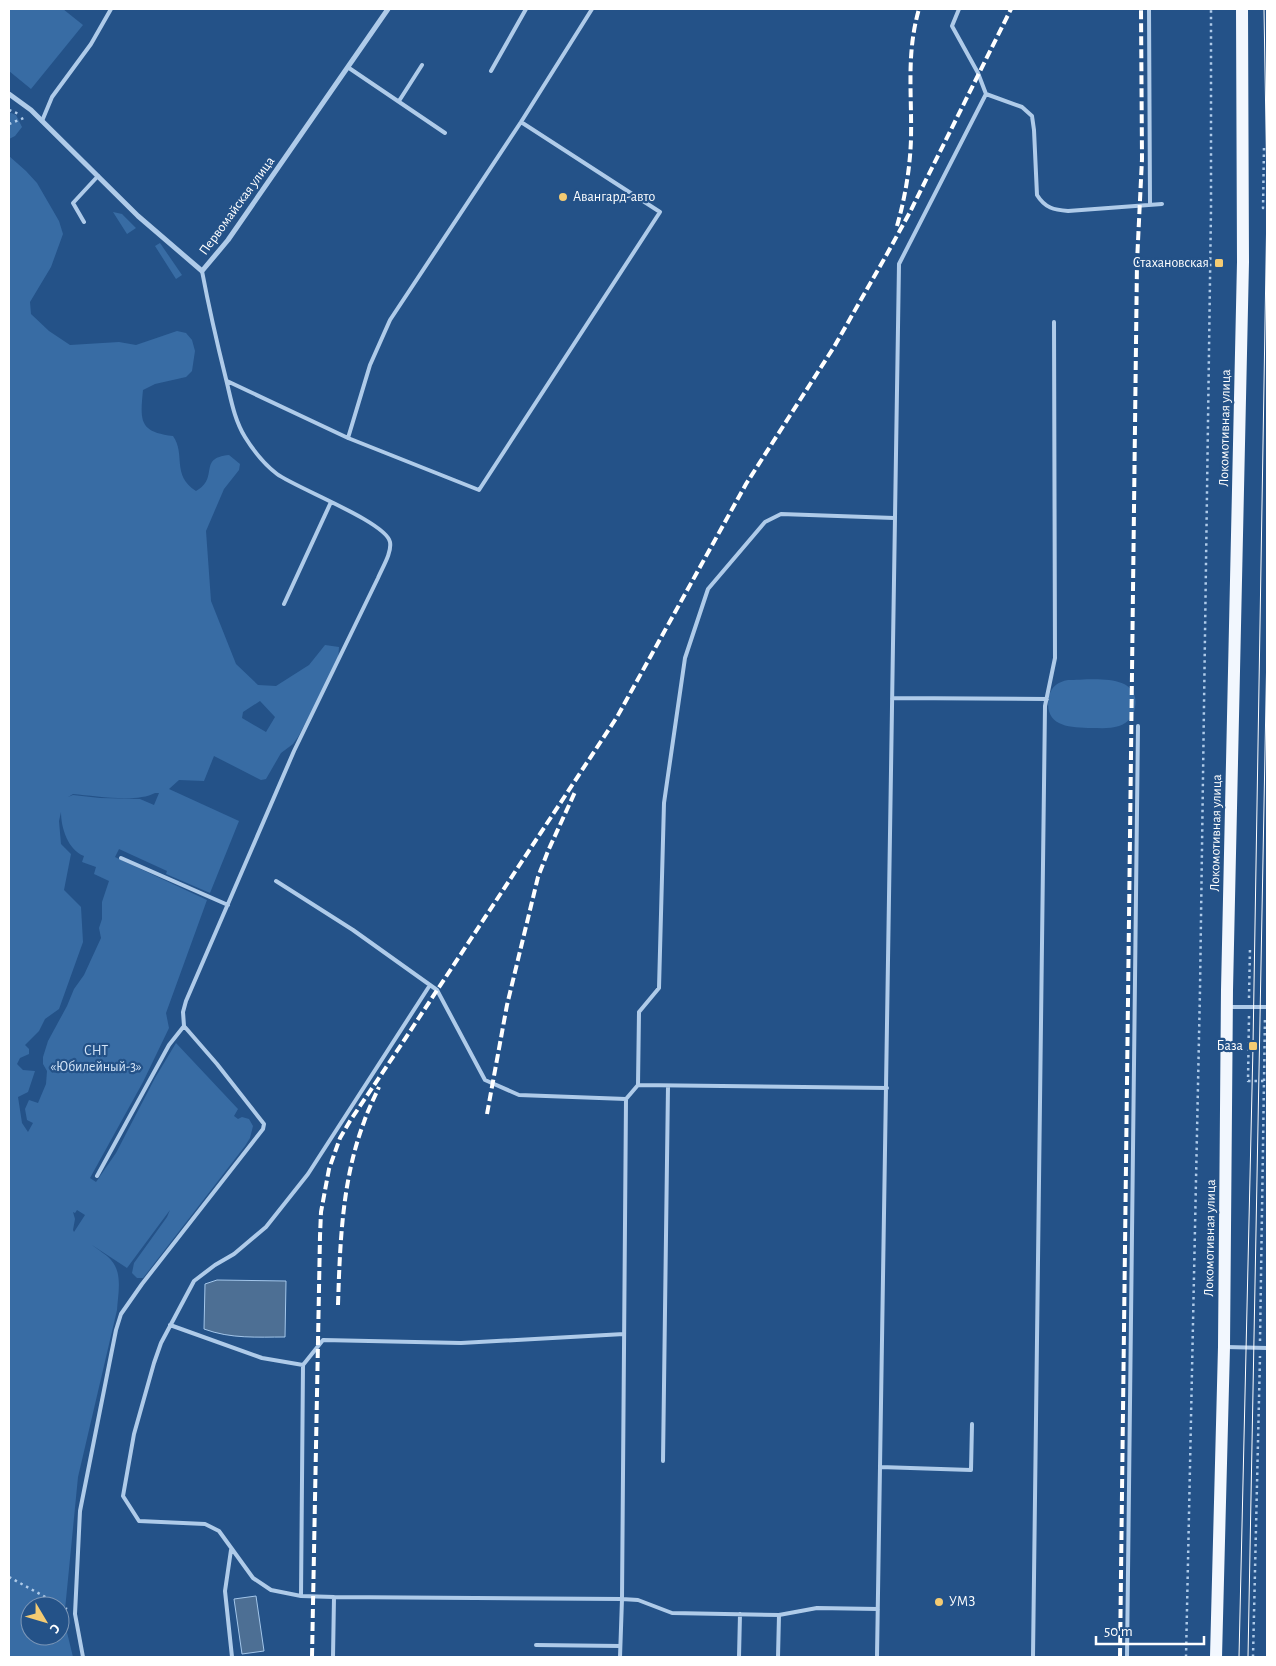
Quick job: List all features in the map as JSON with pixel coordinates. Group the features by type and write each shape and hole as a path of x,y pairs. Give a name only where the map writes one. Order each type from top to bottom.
{"main road":[{"name":"Локомотивная улица","path":"1216,1657 1224,1347 1227,1007 1243,262 1242,9"}],"street":[{"name":"Первомайская улица","path":"9,94 31,110 138,216 202,271 228,240 349,68 388,9"}],"lane":[{"path":"42,121 52,97 90,44 111,9"},
{"path":"491,71 526,9"},
{"path":"348,438 370,365 390,320 521,122 592,9"},
{"path":"877,1657 899,264 986,94 978,72 952,26 959,9"},
{"path":"1149,9 1150,205"},
{"path":"399,100 422,64"},
{"path":"349,68 399,100 445,133"},
{"path":"986,94 1022,107 1032,116 1037,195 1042,204 1054,210 1068,211 1162,204"},
{"path":"227,381 348,438 479,490 660,212 521,122"},
{"path":"84,222 73,203 98,176"},
{"path":"84,1657 75,1614 80,1511 116,1330 121,1314 142,1284 263,1129 264,1124 217,1064 184,1026 183,1012 186,1000 294,751 378,578 389,552 390,544 388,536 379,529 277,475 258,456 244,437 236,421 202,271"},
{"path":"1033,1657 1047,699 1055,658 1054,322"},
{"path":"284,604 331,502"},
{"path":"620,1657 626,1099 638,1086 639,1012 659,988 664,803 685,658 708,589 765,522 781,514 894,518"},
{"path":"892,698 1047,699"},
{"path":"1127,1657 1138,726"},
{"path":"121,858 228,905"},
{"path":"276,881 354,930 437,990 485,1080 519,1095 626,1099"},
{"path":"430,985 308,1174 266,1227 234,1254 214,1265 194,1281 170,1325 154,1363 134,1434 123,1496 138,1521 205,1524 218,1531 252,1578 271,1590 301,1596 622,1599 638,1600 672,1613 779,1615 817,1608 878,1609"},
{"path":"1227,1007 1266,1007"},
{"path":"97,1176 169,1045 184,1026"},
{"path":"638,1086 887,1088"},
{"path":"663,1461 668,1086"},
{"path":"170,1325 262,1358 303,1365"},
{"path":"301,1596 303,1365 323,1340 461,1343 624,1334"},
{"path":"1224,1347 1267,1348"},
{"path":"880,1467 971,1470 972,1424"},
{"path":"231,1550 225,1590 232,1657"},
{"path":"333,1657 334,1597"},
{"path":"739,1657 740,1614"},
{"path":"778,1657 779,1615"},
{"path":"536,1645 620,1646"}],"path":[{"path":"1186,1657 1200,990 1212,208 1211,9"},
{"path":"9,124 28,117"},
{"path":"1264,148 1263,208 1267,207"},
{"path":"1250,948 1248,1081 1264,1081"},
{"path":"1254,1657 1266,1007"},
{"path":"9,1577 75,1614"}],"green space":[{"path":"9,9 63,9 83,25 31,89 9,71"},
{"path":"9,112 16,115 22,127 15,136 9,139"},
{"name":"СНТ «Юбилейный-3»","path":"9,156 37,183 59,221 63,234 51,267 30,302 31,314 49,331 70,345 119,342 136,345 177,331 186,333 192,340 195,351 192,371 186,377 155,384 143,390 142,417 148,428 173,436 179,450 181,471 188,485 196,491 207,480 211,464 214,460 229,455 240,464 239,470 224,489 206,531 211,601 236,664 258,685 276,686 309,665 325,645 339,647 338,661 298,737 293,744 281,753 266,779 261,780 214,756 204,781 179,780 169,789 239,821 210,893 166,874 167,871 119,849 115,857 207,900 166,1013 169,1028 143,1082 90,1178 96,1182 116,1153 155,1078 176,1043 238,1109 234,1116 238,1119 242,1117 249,1119 253,1126 250,1138 245,1146 143,1278 137,1278 132,1273 134,1263 170,1210 127,1268 92,1245 107,1256 115,1265 119,1291 117,1310 78,1477 66,1596 20,1596 20,1646 70,1645 73,1657 9,1657","holes":["260,701 275,717 266,732 242,718 243,712","159,793 154,805 140,799 100,798 73,795 68,797 73,794 138,798","61,812 66,838 74,849 84,856 82,862 96,867 94,874 109,881 102,902 102,919 99,928 101,938 84,975 74,989 48,1041 43,1057 43,1064 47,1071 46,1084 38,1103 29,1100 25,1109 27,1120 33,1123 28,1132 22,1123 18,1097 28,1092 35,1071 23,1070 17,1064 20,1058 29,1054 29,1049 25,1045 39,1031 45,1019 59,1009 83,942 81,907 64,890 71,854 61,844 59,821","77,1210 85,1215 74,1232 75,1219 73,1212 75,1213"]},
{"path":"113,212 122,214 136,228 127,234"},
{"path":"160,243 182,275 176,279 155,246"},
{"path":"1100,679 1122,683 1130,688 1135,696 1135,707 1132,716 1122,725 1109,728 1083,728 1066,726 1059,723 1050,714 1048,706 1049,696 1056,685 1068,680"}],"shaded area":[{"path":"217,1280 286,1281 285,1337 234,1336 204,1329 205,1284"},
{"path":"256,1596 264,1651 242,1654 234,1599"}],"tram line":[{"path":"1264,9 1267,190"},
{"path":"1239,1657 1253,1046 1267,204"},
{"path":"1248,1657 1267,646"}],"railway":[{"path":"897,226 905,194 910,161 910,74 912,42 919,9"},
{"path":"312,1657 321,1212 329,1169 340,1138 617,717 746,484 834,347 887,254 910,212 1011,9"},
{"path":"1120,1657 1137,262 1142,159 1141,9"},
{"path":"487,1114 507,1005 538,877 575,792"},
{"path":"338,1305 341,1235 351,1166 367,1113 379,1087"}],"place":[{"name":"Авангард-авто","path":"563,197"},
{"name":"Стахановская","path":"1219,263"},
{"name":"База","path":"1253,1046"},
{"name":"УМЗ","path":"939,1602"}]}
